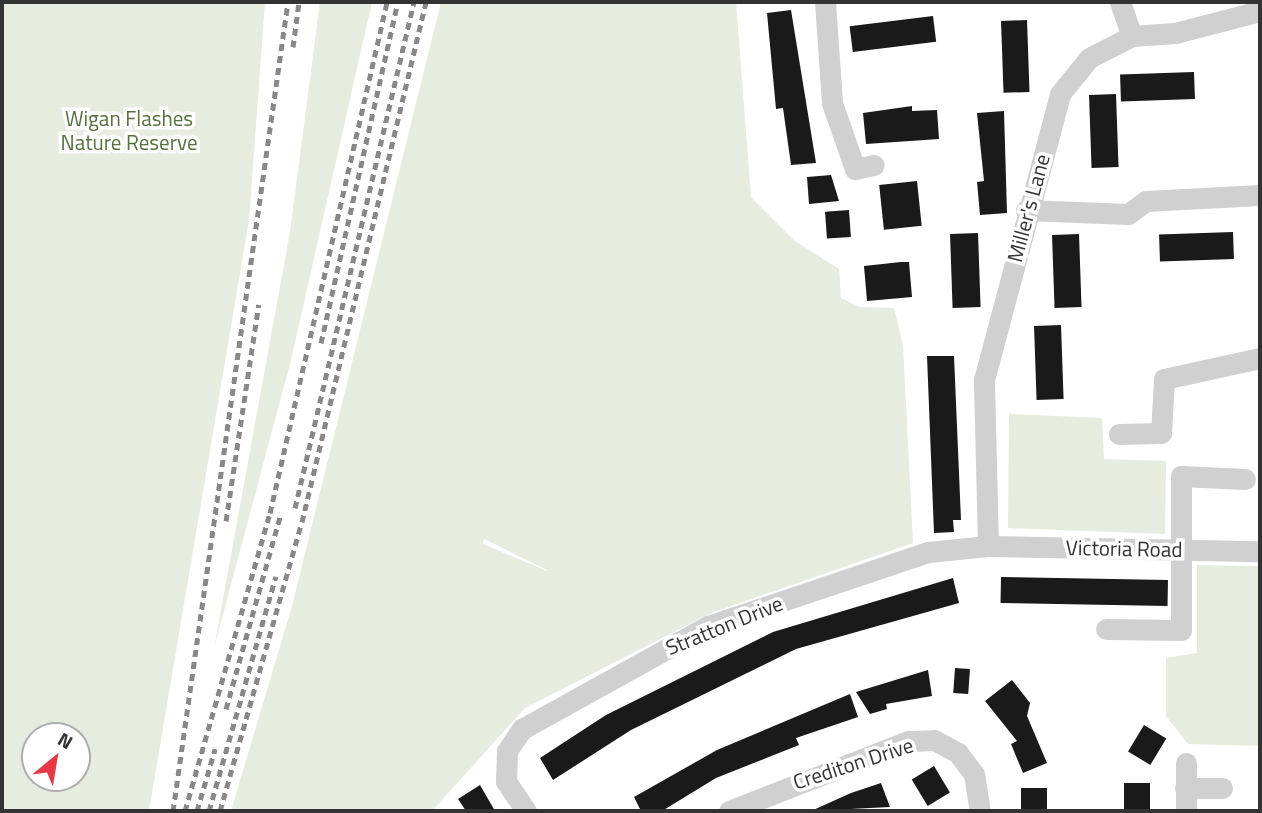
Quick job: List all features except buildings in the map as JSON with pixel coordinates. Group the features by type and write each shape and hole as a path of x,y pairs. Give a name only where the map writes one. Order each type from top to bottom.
{"street":[{"path":"825,2 832,103 855,169 874,166"},
{"path":"1120,2 1132,36"},
{"name":"Miller's Lane","path":"988,546 984,380 1026,210 1060,94 1089,58 1132,36 1175,33 1260,11"},
{"path":"1026,210 1128,214 1146,201 1260,195"},
{"path":"1119,434 1161,433 1164,379 1260,358"},
{"path":"1105,629 1181,630 1181,476 1245,479"},
{"name":"Victoria Road","path":"988,546 1260,551"},
{"name":"Stratton Drive","path":"526,811 506,781 507,751 522,729 613,675 708,626 891,563 988,546"},
{"name":"Crediton Drive","path":"729,811 896,746 934,740 958,753 974,774 980,811"},
{"path":"1186,763 1186,811"},
{"path":"1185,788 1222,788"}],"green space":[{"name":"Wigan Flashes Nature Reserve","path":"2,2 265,2 249,220 149,811 2,811"},
{"path":"320,2 372,2 291,360 214,648 290,232"},
{"path":"441,2 736,2 751,197 795,241 839,269 841,298 860,307 894,308 903,345 913,543 711,613 525,708 432,811 231,811 292,606","holes":["484,539 547,570 483,544"]},
{"path":"1009,414 1102,418 1104,459 1166,461 1165,534 1008,528"},
{"path":"1197,565 1260,566 1260,746 1188,744 1166,716 1166,658 1197,653"}],"railway":[{"path":"173,811 288,2"},
{"path":"293,47 299,2"},
{"path":"185,811 270,513 387,2"},
{"path":"321,343 398,2"},
{"path":"295,508 414,2"},
{"path":"220,811 302,522 426,2"},
{"path":"226,521 259,304"},
{"path":"226,709 281,513"},
{"path":"209,811 276,576"},
{"path":"197,811 215,749"}]}
